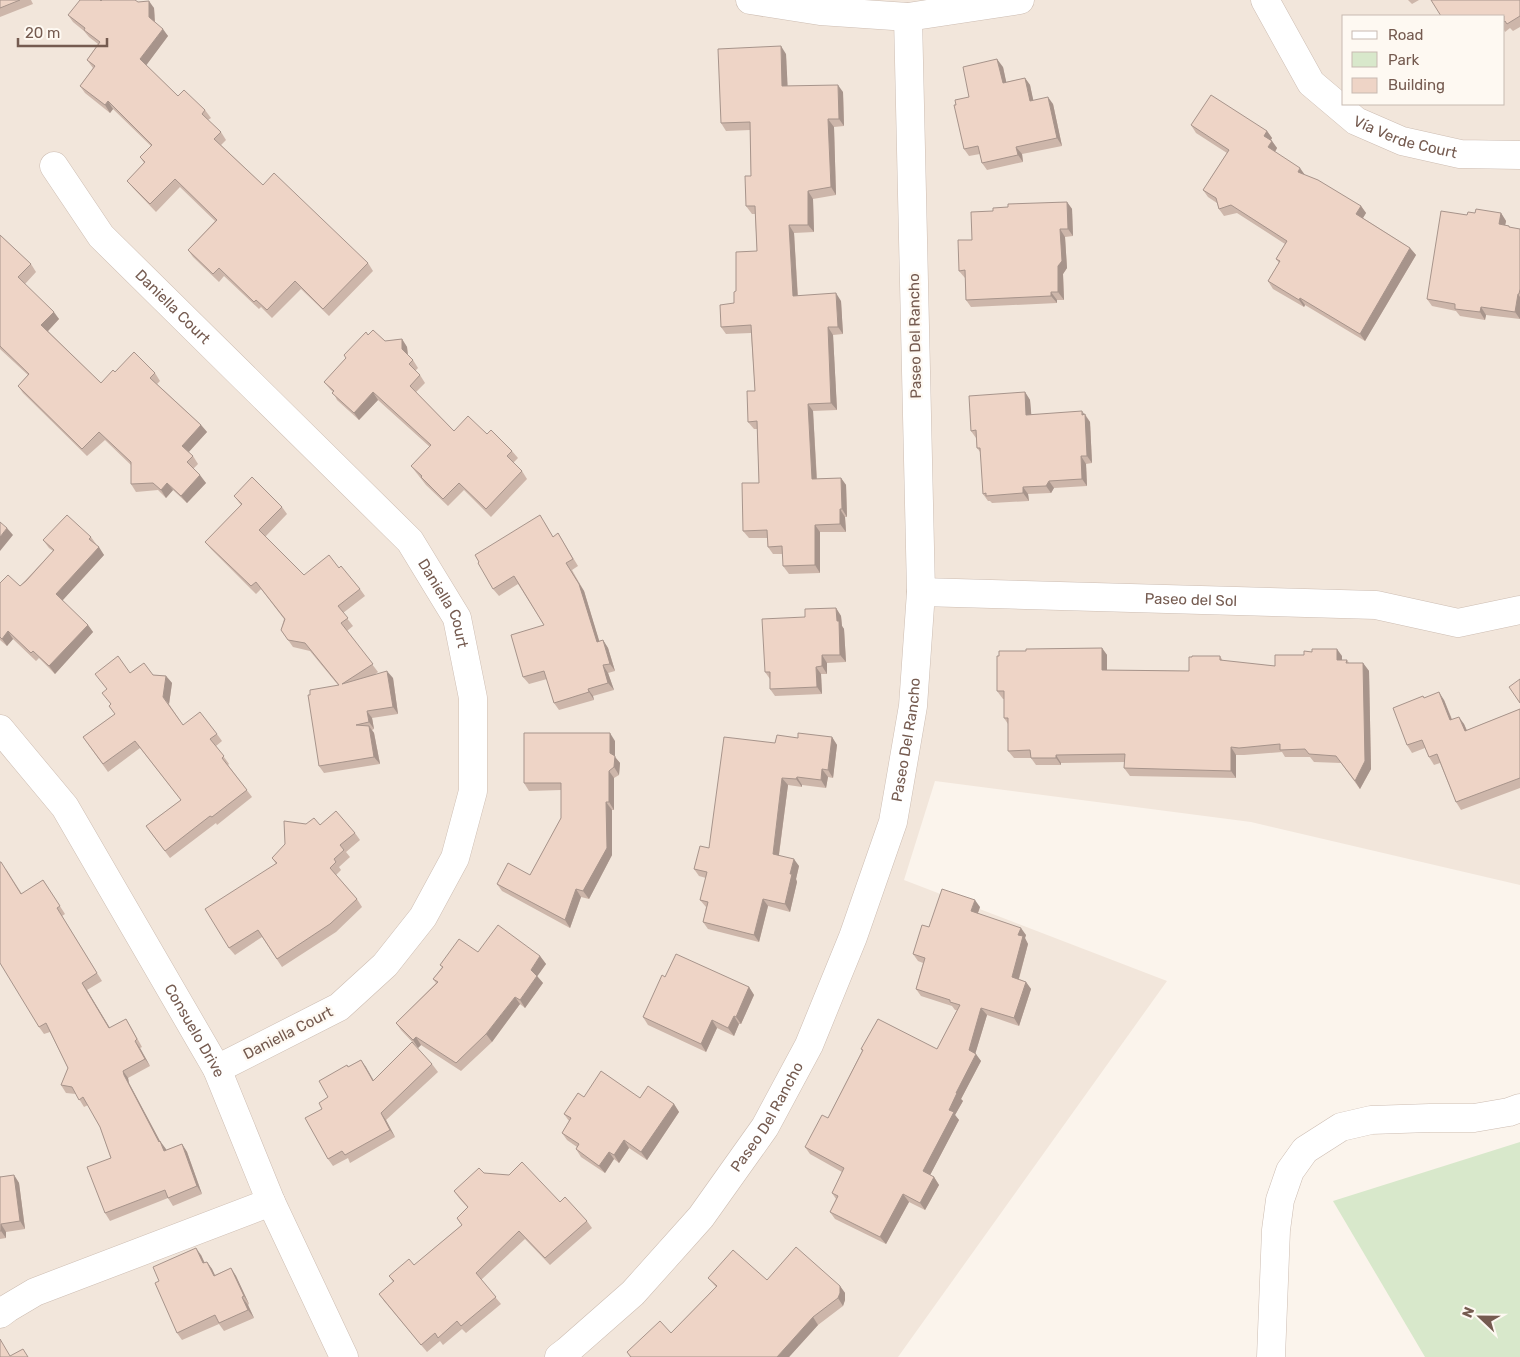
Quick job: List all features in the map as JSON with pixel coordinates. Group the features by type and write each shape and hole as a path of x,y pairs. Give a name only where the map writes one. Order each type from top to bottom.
{"street":[{"path":"750,0 820,12 908,17 1020,0"},
{"name":"Vía Verde Court","path":"1265,0 1311,83 1356,121 1402,141 1450,152 1460,154 1520,155"},
{"name":"Paseo Del Rancho","path":"558,1357 634,1293 701,1217 764,1127 809,1045 854,937 893,822 913,706 921,592 908,17"},
{"name":"Daniella Court","path":"54,166 101,236 410,541 457,618 474,698 473,791 455,858 423,917 385,965 339,1007 217,1069"},
{"name":"Paseo del Sol","path":"921,592 1376,605 1458,624 1520,610"},
{"name":"Consuelo Drive","path":"0,730 65,807 217,1069 271,1202 344,1357"},
{"path":"1271,1357 1276,1230 1280,1200 1290,1171 1305,1150 1341,1128 1371,1120 1474,1118 1509,1112 1520,1108"},
{"path":"0,1314 36,1292 271,1202"}],"shaded area":[{"path":"0,0 1520,0 1520,885 1251,822 935,781 904,880 1167,981 898,1357 0,1357"}],"green space":[{"path":"1520,1142 1520,1357 1425,1357 1333,1201"}],"building":[{"path":"0,0 20,0 0,8"},
{"path":"80,0 149,1 149,17 163,29 140,59 178,96 184,90 205,110 202,114 221,132 214,139 263,185 274,173 368,263 323,309 295,281 267,310 256,300 254,302 219,268 213,274 188,250 217,220 175,179 150,204 127,181 145,162 140,157 152,145 108,101 105,105 80,86 95,66 87,60 100,42 68,15"},
{"path":"1431,0 1520,0 1520,16 1507,24 1505,15 1440,15"},
{"path":"781,46 782,86 838,85 839,119 828,119 831,187 808,191 808,225 789,225 793,296 836,293 838,327 828,327 831,403 808,404 812,479 841,478 842,509 840,509 840,524 815,525 815,565 783,566 782,546 768,547 767,530 743,531 742,483 759,483 757,421 748,422 747,391 755,391 751,325 721,327 720,305 734,303 734,292 736,291 736,252 757,251 755,206 746,206 745,176 751,176 750,122 721,123 718,49"},
{"path":"997,59 1003,83 1025,78 1030,101 1048,97 1057,138 1016,147 1018,155 982,163 978,146 964,149 954,105 956,105 955,100 969,97 963,67"},
{"path":"1211,95 1267,131 1264,136 1272,141 1268,147 1300,168 1298,172 1318,180 1361,206 1356,214 1410,248 1360,334 1268,281 1280,261 1276,259 1287,241 1231,205 1219,209 1216,198 1203,190 1229,150 1191,125"},
{"path":"1067,202 1068,229 1060,229 1062,261 1058,266 1058,292 1051,292 1051,296 966,300 965,270 959,271 958,240 972,240 971,212 993,211 993,208 1008,207 1008,204"},
{"path":"1476,209 1501,213 1499,224 1520,229 1520,289 1515,312 1481,307 1480,312 1455,309 1455,304 1427,299 1441,211 1467,215 1468,212 1475,213"},
{"path":"0,235 31,264 18,277 54,312 41,325 101,383 113,370 115,372 134,352 155,373 150,378 201,425 182,446 193,456 187,462 200,475 181,496 167,483 161,490 153,483 131,484 131,462 99,432 82,449 18,386 29,374 0,346"},
{"path":"373,330 385,341 402,339 402,349 413,360 409,364 420,375 410,386 454,431 468,416 487,434 491,430 512,451 507,456 522,471 486,509 459,483 443,499 421,477 411,466 431,445 373,392 354,413 332,393 334,391 324,382 346,358 344,355 366,332 368,335"},
{"path":"1025,392 1026,415 1082,411 1082,415 1085,414 1087,456 1081,456 1082,479 1049,481 1046,486 1023,487 1023,493 986,496 986,493 983,494 980,448 977,448 976,430 971,431 969,396"},
{"path":"252,477 282,507 259,530 304,575 329,555 360,589 338,606 348,618 341,623 373,664 342,684 387,671 393,707 367,711 369,722 356,725 369,726 374,757 319,766 308,695 310,695 310,690 339,685 305,643 288,640 281,630 285,619 256,582 251,586 205,542 242,504 234,496"},
{"path":"67,515 99,547 56,594 88,625 49,666 33,651 31,653 8,631 2,639 0,637 0,583 8,575 20,586 26,581 54,550 43,540"},
{"path":"540,515 553,537 558,533 573,559 566,563 579,584 597,642 603,640 610,664 603,665 608,683 588,689 589,692 554,703 544,671 523,677 511,635 544,625 514,576 493,589 475,555"},
{"path":"0,522 7,528 0,537"},
{"path":"836,608 837,621 839,621 840,655 822,655 822,666 816,667 817,687 770,689 770,672 765,672 762,619 805,617 805,609"},
{"path":"1102,648 1102,670 1189,671 1189,657 1192,656 1220,656 1220,660 1275,666 1275,655 1304,655 1304,651 1312,652 1312,649 1337,649 1337,660 1347,660 1346,663 1363,663 1365,761 1355,781 1336,756 1309,754 1305,749 1280,750 1280,744 1231,747 1231,771 1124,768 1125,754 1056,755 1056,758 1031,758 1030,750 1008,751 1008,718 1004,718 1004,691 997,691 997,656 999,656 999,651"},
{"path":"118,656 130,673 144,663 153,675 166,676 163,697 183,725 200,712 217,734 210,739 247,790 165,851 146,826 181,800 135,741 103,764 83,737 115,714 109,706 111,704 102,693 107,689 95,674"},
{"path":"1520,679 1520,703 1509,687"},
{"path":"1439,692 1450,720 1459,717 1465,731 1520,709 1520,778 1456,802 1437,754 1429,757 1422,740 1407,745 1393,708"},
{"path":"524,733 610,733 610,753 615,756 614,767 609,771 609,802 606,802 607,848 583,891 576,889 565,920 497,884 508,863 530,875 561,818 561,783 524,783"},
{"path":"798,733 832,737 828,770 822,769 821,780 797,777 796,779 782,778 773,854 794,859 785,904 763,899 754,935 703,922 708,902 700,900 707,872 694,869 700,846 709,848 724,737 775,743 777,735 798,738"},
{"path":"336,811 355,833 340,845 344,850 334,859 336,862 330,868 357,899 330,924 277,959 258,930 229,948 205,909 277,863 272,858 285,844 284,821 306,824 314,818 320,825"},
{"path":"0,862 21,894 43,880 60,906 57,908 97,973 82,983 109,1028 126,1019 145,1059 123,1071 124,1075 164,1151 182,1144 197,1186 168,1198 165,1190 105,1213 87,1167 111,1158 100,1127 83,1097 79,1100 72,1087 61,1085 68,1068 46,1023 39,1027 0,963"},
{"path":"942,889 975,900 971,911 1021,928 1018,935 1023,936 1012,977 1026,982 1014,1018 981,1008 969,1050 976,1054 949,1110 954,1112 923,1171 934,1177 920,1203 903,1194 880,1237 830,1212 838,1196 832,1193 844,1168 805,1147 822,1115 828,1118 863,1050 861,1049 878,1019 937,1049 960,1005 916,989 925,958 913,954 922,925 929,927"},
{"path":"498,925 540,956 531,970 537,976 520,1000 515,997 486,1034 456,1063 416,1037 413,1040 396,1023 438,982 433,979 443,967 440,965 459,939 478,952"},
{"path":"676,954 749,987 736,1017 734,1016 728,1028 712,1020 701,1044 643,1017 662,975 665,977"},
{"path":"412,1042 432,1064 381,1113 390,1130 345,1155 342,1151 328,1159 305,1118 322,1109 319,1103 328,1097 319,1081 347,1065 348,1067 361,1060 373,1081"},
{"path":"601,1071 640,1098 648,1086 674,1104 641,1152 624,1140 614,1155 609,1152 599,1166 576,1149 579,1144 562,1133 571,1118 564,1114 578,1093 584,1097"},
{"path":"522,1162 560,1202 565,1197 587,1221 545,1258 519,1231 476,1273 496,1297 461,1326 457,1321 438,1338 435,1333 421,1345 379,1294 394,1281 389,1276 409,1259 414,1265 462,1225 457,1218 468,1207 454,1191 479,1168 484,1173 509,1175"},
{"path":"14,1175 20,1221 1,1224 0,1231 0,1177"},
{"path":"796,1247 840,1286 840,1293 838,1298 813,1317 777,1357 631,1357 627,1352 660,1321 671,1333 717,1286 708,1278 733,1250 767,1280"},
{"path":"196,1248 203,1263 207,1262 214,1276 231,1268 244,1296 242,1297 248,1310 219,1323 215,1315 177,1333 155,1283 159,1281 153,1267"},
{"path":"0,1339 10,1356 23,1349 28,1357 0,1357"}]}
